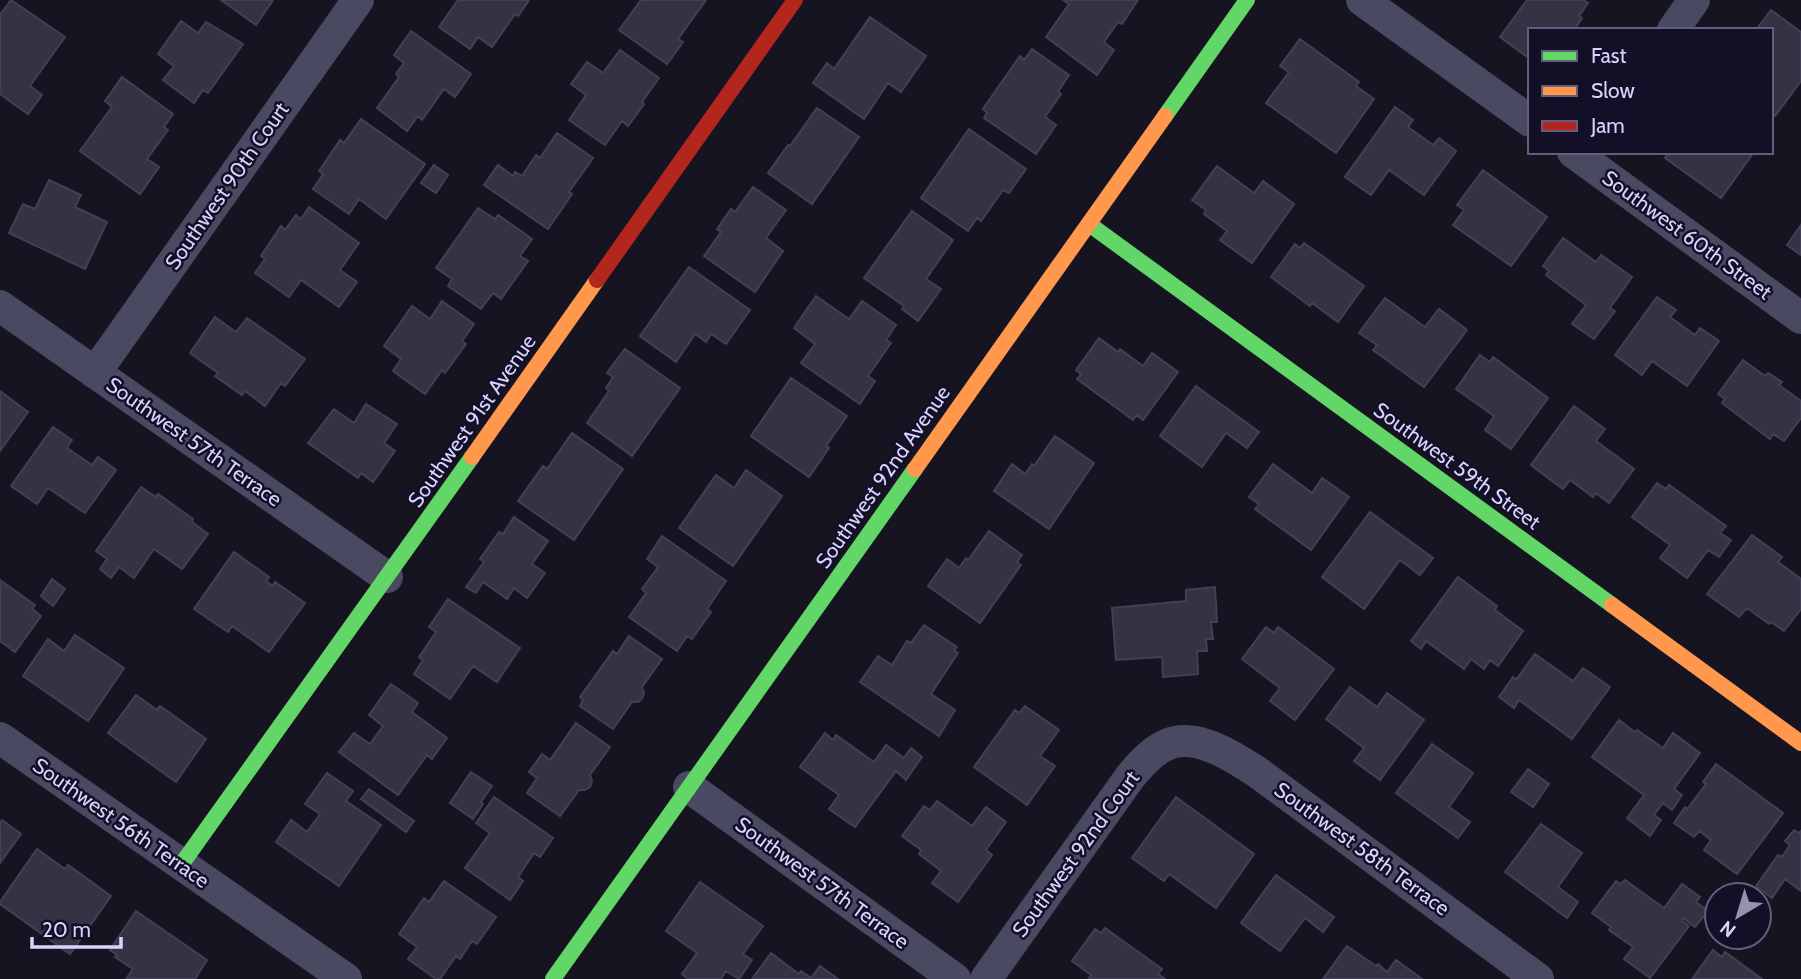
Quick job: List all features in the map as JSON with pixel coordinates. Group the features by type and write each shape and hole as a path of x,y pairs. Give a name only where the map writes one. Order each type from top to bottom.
{"street":[{"name":"Southwest 90th Court","path":"95,373 358,0"},
{"name":"Southwest 91st Avenue","path":"181,865 795,0"},
{"name":"Southwest 92nd Avenue","path":"553,979 1247,0"},
{"path":"1362,0 1528,120"},
{"path":"1674,28 1694,0"},
{"name":"Southwest 60th Street","path":"1580,154 1801,318"},
{"name":"Southwest 59th Street","path":"1088,224 1801,743"},
{"name":"Southwest 57th Terrace","path":"0,306 387,577"},
{"name":"Southwest 56th Terrace","path":"0,738 346,979"},
{"name":"Southwest 92nd Court","path":"986,979 1130,777 1157,750 1176,741"},
{"name":"Southwest 58th Terrace","path":"1176,741 1216,748 1251,767 1538,979"},
{"name":"Southwest 57th Terrace","path":"689,788 955,979"}],"building":[{"path":"11,0 65,37 30,86 42,95 28,114 0,94 0,15"},
{"path":"221,0 273,0 256,25"},
{"path":"458,0 529,0 518,16 515,14 492,47 478,37 470,49 439,27"},
{"path":"641,0 706,0 678,39 683,42 667,64 619,30"},
{"path":"1063,0 1138,0 1122,24 1118,22 1104,42 1114,50 1097,75 1046,37 1069,4"},
{"path":"1527,0 1583,0 1588,3 1579,16 1582,18 1575,28 1528,28 1528,58 1500,37"},
{"path":"1771,10 1801,32 1801,81 1775,116 1773,28 1758,28"},
{"path":"870,17 926,56 901,92 888,83 864,119 813,83 827,63 834,69"},
{"path":"181,21 198,33 206,22 243,44 208,93 203,90 194,103 163,80 174,66 158,54"},
{"path":"411,31 471,74 455,97 444,89 422,120 418,116 407,131 377,108 399,77 396,74 404,63 394,55"},
{"path":"1300,39 1359,82 1356,86 1374,99 1336,153 1266,103 1289,72 1280,66"},
{"path":"1032,49 1069,75 1058,92 1061,94 1045,117 1056,125 1036,154 984,118 987,113 983,109 1020,56 1024,60"},
{"path":"620,50 659,78 628,126 622,121 605,145 569,120 586,95 571,84 587,62 603,73"},
{"path":"122,77 173,114 164,127 168,130 147,159 159,167 140,194 80,151 112,107 105,101"},
{"path":"1395,107 1413,120 1408,127 1433,145 1439,138 1456,151 1424,195 1389,170 1371,195 1345,177"},
{"path":"817,108 859,137 812,204 768,173"},
{"path":"361,119 425,164 386,219 359,199 349,214 313,189 323,174 319,171 340,140 344,143"},
{"path":"969,129 1026,169 1009,193 1003,190 981,221 977,218 968,231 921,198"},
{"path":"557,133 593,158 548,229 484,185 498,165 513,176 515,172 522,176 536,155 540,158"},
{"path":"1668,154 1753,154 1721,198 1665,158"},
{"path":"434,165 448,175 436,193 421,183"},
{"path":"1217,166 1254,193 1263,181 1294,204 1252,263 1220,240 1227,231 1204,214 1206,210 1192,200"},
{"path":"1483,170 1547,217 1511,266 1453,225 1464,210 1457,205"},
{"path":"49,180 81,195 75,207 107,222 85,269 9,233 23,204 35,209"},
{"path":"753,187 786,210 766,238 783,251 755,292 704,256 721,232 717,229 731,209 735,212"},
{"path":"309,207 359,243 340,270 357,282 339,307 301,280 289,297 255,273 265,259 261,256 281,226 285,230 296,215 301,219"},
{"path":"478,208 495,219 498,215 532,239 520,256 528,261 501,299 493,293 481,309 448,286 452,279 436,268"},
{"path":"912,211 953,240 926,279 941,289 918,321 902,309 904,306 864,278"},
{"path":"1801,225 1801,255 1787,245"},
{"path":"1563,238 1596,262 1601,255 1632,277 1610,308 1615,311 1594,339 1572,324 1586,305 1546,275 1549,271 1543,266"},
{"path":"1304,243 1364,286 1338,322 1312,303 1310,306 1271,277 1295,244 1300,248"},
{"path":"689,267 750,310 726,344 711,334 706,342 695,334 676,362 640,336"},
{"path":"816,296 849,319 862,301 896,325 886,340 891,343 868,376 875,381 860,404 801,363 815,344 794,328"},
{"path":"1657,297 1676,310 1670,317 1695,335 1700,328 1719,341 1687,386 1652,361 1642,375 1615,355"},
{"path":"1385,298 1425,327 1439,309 1467,330 1424,387 1373,350 1377,345 1359,333"},
{"path":"442,301 474,324 462,341 466,344 445,373 442,370 425,394 393,371 401,359 384,346 412,306 430,319"},
{"path":"215,317 236,332 247,318 305,359 285,386 281,383 265,406 245,391 242,395 215,376 218,373 190,353"},
{"path":"1099,338 1143,366 1152,353 1178,372 1143,420 1137,415 1133,420 1077,379 1081,374 1076,370"},
{"path":"625,349 680,388 632,456 587,423 609,391 606,388 613,377 607,373"},
{"path":"1480,355 1490,362 1493,357 1548,398 1511,449 1485,430 1494,416 1456,389"},
{"path":"1743,360 1765,376 1768,373 1782,382 1779,385 1801,401 1801,418 1784,441 1773,434 1770,439 1722,403 1725,399 1718,394"},
{"path":"791,378 847,416 809,477 751,436"},
{"path":"1196,386 1259,432 1247,448 1226,433 1202,467 1160,436"},
{"path":"0,391 28,412 0,451"},
{"path":"366,404 397,424 384,443 395,451 373,482 361,473 358,478 308,443 334,409 354,423"},
{"path":"1574,406 1605,429 1596,441 1634,469 1609,503 1596,493 1593,497 1570,480 1563,489 1531,465"},
{"path":"53,427 72,440 67,448 92,465 98,457 116,470 85,513 48,488 37,504 11,486"},
{"path":"572,433 623,469 574,540 518,501 543,466 547,469"},
{"path":"1055,436 1094,463 1049,529 994,491 1012,464 1025,474 1032,464 1034,466"},
{"path":"1273,464 1312,493 1322,478 1349,497 1311,550 1255,509 1259,504 1249,497"},
{"path":"746,470 782,496 733,566 679,528 716,475 734,488"},
{"path":"1657,483 1666,489 1669,485 1726,526 1720,533 1731,540 1719,557 1708,550 1687,578 1660,558 1670,545 1632,517"},
{"path":"141,487 156,497 158,494 193,519 192,522 208,534 182,569 154,549 134,578 119,567 111,578 100,569 107,559 96,551"},
{"path":"1370,512 1433,558 1420,575 1400,560 1364,609 1322,577"},
{"path":"514,517 548,541 532,564 545,573 527,598 514,588 507,599 483,582 476,593 466,587 484,562 480,559 499,532 503,534"},
{"path":"989,531 1022,555 1017,562 1021,565 980,623 928,586 947,559 959,568 966,558 968,560"},
{"path":"1752,535 1782,557 1778,562 1801,579 1801,609 1784,631 1747,608 1739,617 1707,594"},
{"path":"662,536 726,581 707,609 711,612 692,639 687,636 677,651 629,617 646,593 642,589 658,567 647,559"},
{"path":"234,552 269,577 266,581 273,586 275,582 305,603 269,652 232,626 228,632 194,609"},
{"path":"1458,577 1497,606 1495,610 1523,631 1498,666 1490,660 1484,669 1471,659 1464,669 1426,641 1421,649 1411,641"},
{"path":"52,579 65,589 53,606 41,596"},
{"path":"0,580 35,605 32,609 41,616 15,652 0,641"},
{"path":"1215,587 1217,622 1211,622 1213,639 1206,639 1207,651 1197,651 1198,674 1163,677 1162,657 1116,660 1112,608 1186,601 1186,590"},
{"path":"448,599 520,648 497,682 473,666 450,699 414,674 423,660 419,657 436,632 429,627"},
{"path":"924,625 957,647 954,651 958,653 931,694 955,710 939,736 860,682 878,656 892,665 907,641 911,643"},
{"path":"1266,627 1274,633 1278,627 1334,669 1295,720 1270,701 1280,688 1242,659"},
{"path":"75,635 124,668 88,721 23,676 48,639 64,651"},
{"path":"629,636 662,659 642,687 642,699 632,702 613,729 580,706 583,700 580,697 613,651 617,654"},
{"path":"1535,654 1573,681 1583,668 1610,687 1572,739 1519,700 1514,708 1499,697 1513,677 1516,680"},
{"path":"391,684 418,703 412,712 447,738 432,759 427,755 398,795 339,752 354,733 370,744 383,726 369,715"},
{"path":"1350,687 1377,707 1387,693 1424,720 1380,780 1354,761 1364,748 1326,719"},
{"path":"136,695 157,710 160,706 206,739 176,782 108,733"},
{"path":"1025,706 1059,730 1040,756 1055,766 1027,805 974,767 1015,710 1019,713"},
{"path":"1619,720 1663,748 1673,733 1700,753 1674,789 1682,795 1672,810 1663,803 1654,815 1661,820 1650,836 1627,818 1644,795 1592,757"},
{"path":"576,723 610,747 590,775 590,787 579,790 560,816 527,793 537,778 529,772 542,754 550,760"},
{"path":"825,733 833,740 836,735 874,762 886,745 904,758 911,748 922,757 906,780 896,771 855,827 829,809 839,795 800,767"},
{"path":"1432,744 1473,773 1449,807 1470,822 1458,838 1396,793"},
{"path":"1716,764 1783,813 1737,874 1704,850 1711,840 1699,831 1694,837 1674,823 1706,784 1703,782"},
{"path":"1528,769 1549,784 1533,807 1511,792"},
{"path":"471,772 492,786 473,819 450,803"},
{"path":"327,773 353,791 346,801 381,825 339,886 276,842 291,820 307,832 320,814 305,804"},
{"path":"369,789 414,821 406,832 361,799"},
{"path":"494,797 553,838 540,857 534,853 518,877 523,881 510,900 465,868 490,833 476,823"},
{"path":"1176,797 1254,854 1216,908 1169,874 1164,881 1132,858"},
{"path":"937,801 972,826 986,807 1006,822 986,850 992,855 958,902 932,883 941,871 919,854 921,850 902,836 924,806 930,810"},
{"path":"2,820 21,834 0,863 0,823"},
{"path":"1541,824 1582,853 1558,887 1578,902 1567,918 1505,872"},
{"path":"1794,830 1799,833 1801,831 1801,891 1785,879 1773,897 1773,881 1760,881 1778,855 1782,857 1790,845 1785,841"},
{"path":"37,849 65,869 68,865 111,896 70,954 0,904"},
{"path":"1276,875 1334,917 1323,932 1305,918 1280,951 1241,923"},
{"path":"1625,880 1664,908 1682,884 1700,897 1696,902 1703,907 1703,917 1695,927 1683,918 1682,921 1689,926 1650,978 1624,959 1633,947 1609,930 1611,927 1592,913 1616,881 1621,884"},
{"path":"444,881 496,917 477,944 472,941 460,959 456,956 440,979 436,979 408,959 417,947 399,934 424,898 429,902"},
{"path":"700,882 763,926 743,954 752,960 739,979 726,971 721,979 688,979 682,974 697,953 666,931"},
{"path":"136,911 207,960 195,979 126,979 133,969 115,957 117,955 110,950"},
{"path":"1105,928 1162,969 1158,974 1165,979 1089,978 1091,975 1072,961 1095,929 1101,933"},
{"path":"1347,946 1387,972 1396,960 1422,979 1323,979"},
{"path":"1714,951 1722,957 1725,952 1762,979 1692,979"},
{"path":"771,953 799,974 801,971 811,978 820,966 838,979 752,979"}],"traffic: fast":[{"path":"1165,116 1247,0"},
{"path":"1089,224 1612,605"},
{"path":"181,865 472,457"},
{"path":"553,979 915,469"}],"traffic: slow":[{"path":"915,469 1165,116"},
{"path":"472,457 597,280"},
{"path":"1612,605 1801,743"}],"traffic: jam":[{"path":"597,280 795,0"}]}
